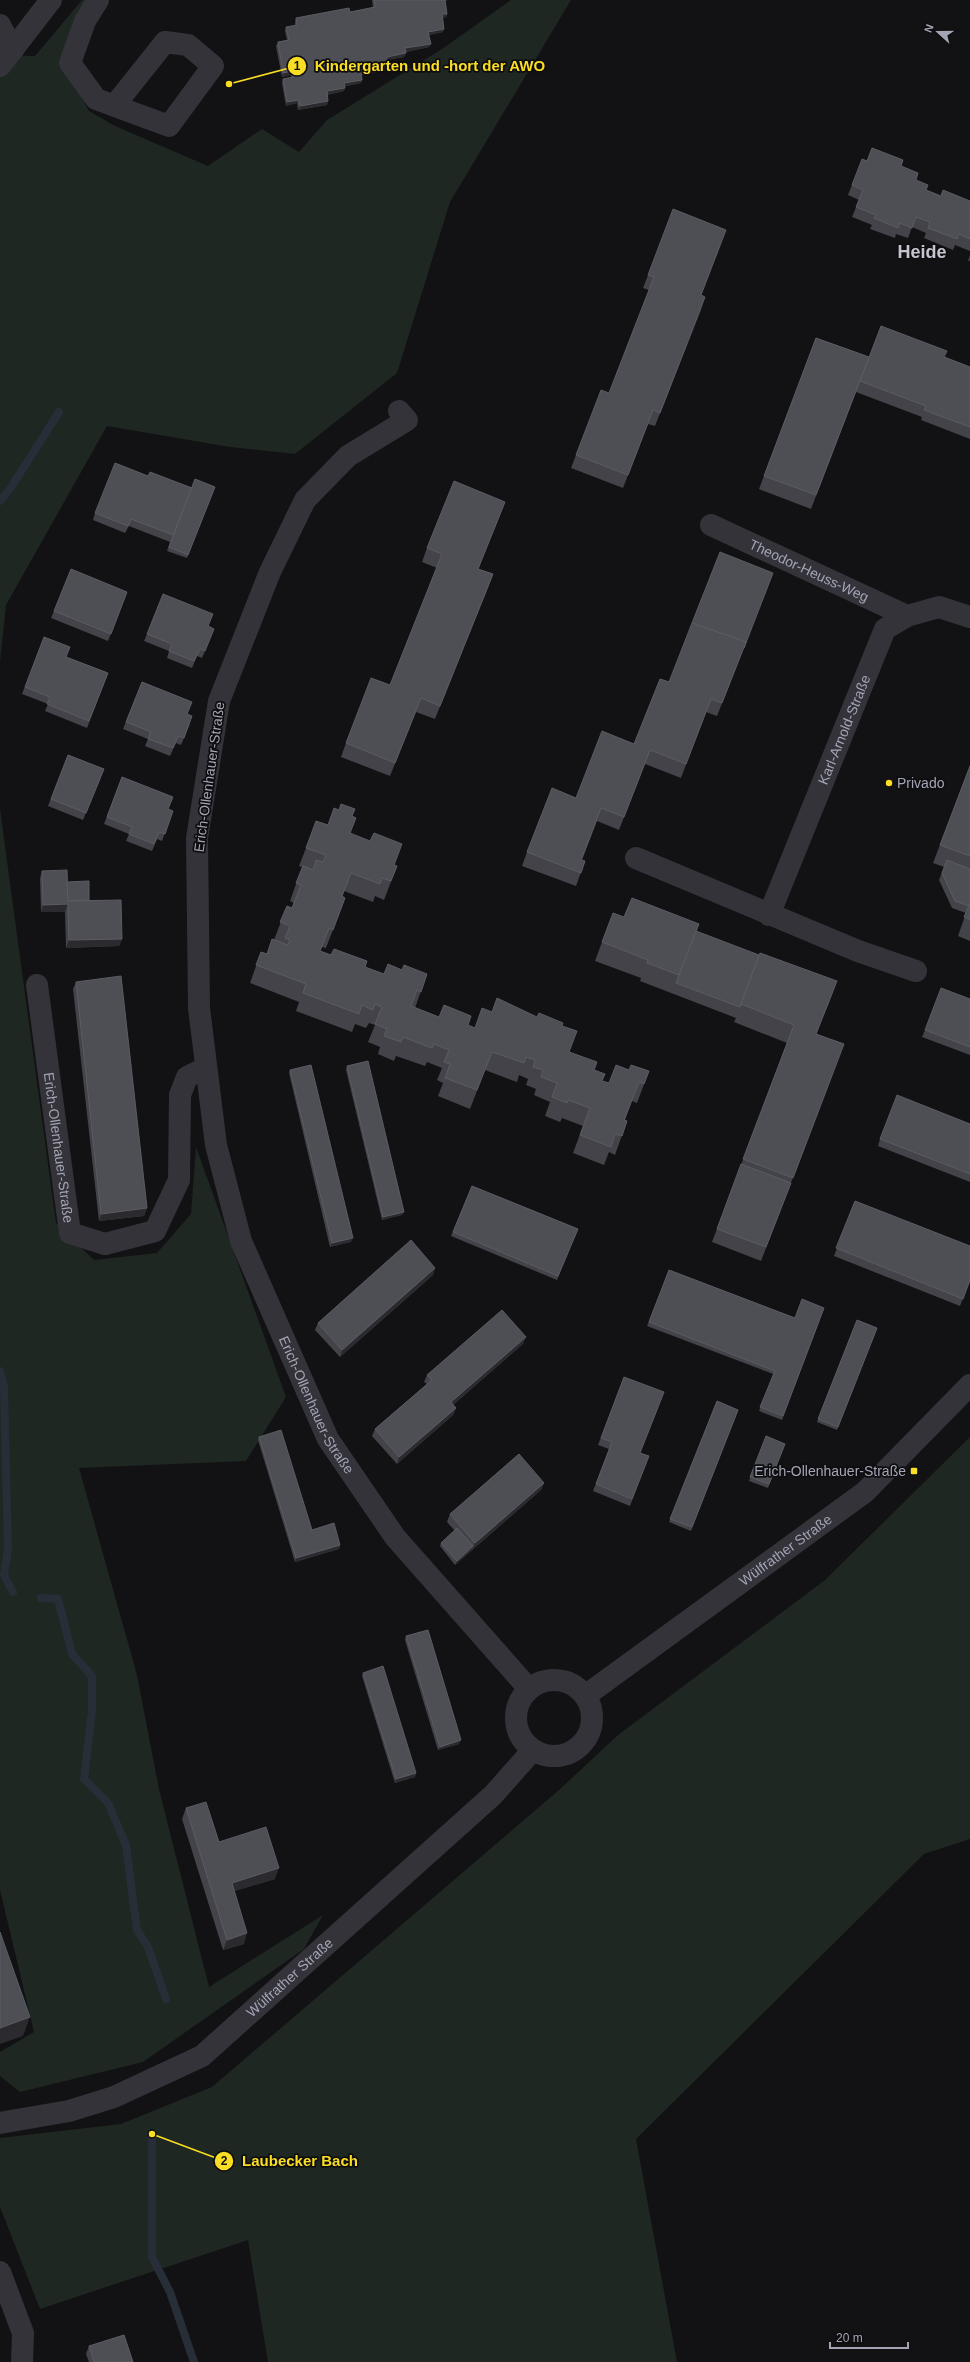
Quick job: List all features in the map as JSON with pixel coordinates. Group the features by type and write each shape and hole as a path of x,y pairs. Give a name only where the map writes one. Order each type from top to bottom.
{"street":[{"path":"7,58 51,0"},
{"path":"98,0 85,21 70,63 96,99 114,106"},
{"path":"0,25 7,58"},
{"name":"Erich-Ollenhauer-Straße","path":"399,411 407,420 348,456 305,500 270,572 218,701 197,838 199,1008 205,1068 216,1145 241,1241 328,1439 395,1537 529,1689"},
{"name":"Theodor-Heuss-Weg","path":"711,525 907,616"},
{"name":"Karl-Arnold-Straße","path":"769,915 885,629 907,616 939,607 970,616"},
{"path":"636,858 769,915 916,971"},
{"name":"Erich-Ollenhauer-Straße","path":"37,985 70,1233 105,1244 155,1231 179,1180 180,1095 187,1077 205,1068"},
{"name":"Wülfrather Straße","path":"585,1696 865,1492 970,1384"},
{"path":"559,1680 573,1685 585,1696 592,1712 591,1730 582,1745 567,1755 549,1757 532,1751 521,1738 515,1721 518,1703 529,1689 543,1681 559,1680"},
{"name":"Wülfrather Straße","path":"0,2123 69,2111 114,2097 202,2056 493,1795 532,1751"},
{"path":"0,2272 23,2333 22,2362"}],"shaded area":[{"path":"82,0 92,0 62,62 89,111 115,126 208,166 262,129 299,152 327,120 442,49 511,0 571,0 450,202 397,373 295,454 230,447 107,426 6,605 0,662 0,55 35,56"},
{"path":"0,809 56,1223 94,1260 157,1253 191,1214 196,1147 286,1397 246,1461 79,1468 137,1675 159,1789 209,1987 323,1915 304,1949 143,2062 20,2092 0,2076 0,2052 34,2032 0,1890"},
{"path":"970,1437 970,1839 924,1854 636,2139 677,2362 268,2362 248,2240 40,2309 0,2207 0,2138 121,2124 212,2087 559,1790 618,1735 825,1580"}],"building":[{"path":"374,0 445,0 447,14 442,14 444,29 428,32 431,44 405,48 406,53 387,57 388,66 361,71 362,80 344,83 345,88 327,91 328,101 300,106 299,100 287,102 283,79 293,77 292,71 283,73 278,42 289,40 286,27 297,25 296,18 349,8 350,12 375,7"},
{"path":"872,148 903,160 901,166 918,173 916,180 928,185 926,190 941,196 943,190 970,201 970,239 959,234 957,239 928,228 930,222 916,217 912,228 900,223 898,228 874,218 876,215 856,207 863,190 852,185 862,159 867,161"},
{"path":"673,209 726,230 701,295 705,297 660,413 653,410 628,475 576,455 601,390 609,393 654,277 648,275"},
{"path":"881,326 947,351 944,357 970,367 970,427 924,410 926,406 860,381"},
{"path":"816,338 869,357 816,495 764,476"},
{"path":"115,463 148,476 150,472 192,488 173,535 131,519 128,526 95,513"},
{"path":"195,479 215,487 188,555 169,547"},
{"path":"454,481 505,502 478,569 493,574 440,706 421,698 395,763 346,743 371,678 390,685 442,554 427,548"},
{"path":"720,552 773,573 744,648 746,642 692,623"},
{"path":"71,569 127,592 111,634 54,611"},
{"path":"163,594 213,614 208,626 214,629 205,651 200,649 194,661 169,651 172,644 147,634"},
{"path":"692,623 746,642 722,703 711,699 686,764 650,750 624,817 601,808 581,860 585,861 581,873 527,852 552,788 576,798 602,731 634,744 660,679 669,682"},
{"path":"44,637 70,647 66,657 108,673 89,721 47,704 50,697 25,687"},
{"path":"142,682 192,702 187,714 192,716 184,738 178,736 173,748 148,739 151,732 126,722"},
{"path":"68,755 104,769 86,813 51,799"},
{"path":"970,766 970,856 940,845"},
{"path":"122,777 173,797 168,809 173,811 165,834 159,832 154,844 129,834 132,827 107,817"},
{"path":"341,804 355,809 352,816 356,818 350,833 370,841 374,833 402,844 394,865 397,866 391,881 382,878 380,884 351,873 342,896 345,898 333,930 329,928 320,951 331,955 334,949 367,961 365,967 384,974 388,964 402,970 404,965 427,974 421,992 417,990 411,1006 439,1017 444,1005 471,1016 468,1025 475,1028 482,1008 492,1012 497,998 537,1017 539,1013 563,1023 562,1026 577,1031 569,1052 597,1062 594,1070 605,1074 602,1081 609,1083 616,1065 629,1070 631,1065 649,1071 644,1084 639,1082 624,1120 627,1121 622,1136 615,1134 611,1147 580,1135 590,1108 568,1100 567,1103 552,1097 557,1083 541,1077 543,1070 533,1067 535,1060 526,1057 524,1063 492,1052 477,1090 445,1078 450,1064 444,1062 449,1050 434,1044 432,1048 403,1037 401,1042 384,1036 387,1029 375,1024 382,1007 375,1004 373,1010 362,1005 359,1014 303,993 306,984 256,965 261,952 267,954 272,939 288,945 290,940 285,938 290,926 280,922 287,906 292,908 301,885 296,883 303,866 313,870 316,860 323,862 326,855 306,848 316,821 328,825 334,808 339,810"},
{"path":"947,860 970,869 969,906 955,901 942,873"},
{"path":"67,870 68,901 121,900 122,939 69,940 68,904 43,905 42,871"},
{"path":"89,881 89,900 68,901 67,882"},
{"path":"632,898 699,924 679,975 647,963 648,960 602,942 613,913 624,917"},
{"path":"970,903 970,920 964,917"},
{"path":"696,931 759,955 740,1007 676,983"},
{"path":"760,953 837,981 816,1034 844,1044 793,1178 743,1159 794,1025 741,1004"},
{"path":"121,976 147,1208 101,1214 76,982"},
{"path":"941,988 970,999 970,1047 925,1030"},
{"path":"368,1061 404,1212 383,1217 347,1066"},
{"path":"311,1065 353,1238 332,1243 290,1070"},
{"path":"897,1095 970,1124 970,1174 880,1139"},
{"path":"741,1164 791,1183 766,1247 717,1229"},
{"path":"472,1186 578,1229 558,1276 453,1232"},
{"path":"855,1201 970,1246 970,1280 963,1299 836,1248"},
{"path":"411,1240 435,1268 342,1350 318,1323"},
{"path":"669,1270 795,1318 802,1299 824,1308 783,1416 760,1407 775,1371 649,1322"},
{"path":"502,1310 526,1337 451,1402 456,1408 399,1457 375,1429 432,1380 427,1375"},
{"path":"857,1320 877,1328 838,1427 818,1419"},
{"path":"624,1377 664,1392 640,1453 649,1456 632,1499 596,1484 612,1442 601,1438"},
{"path":"717,1401 738,1410 692,1527 670,1519"},
{"path":"281,1430 312,1530 334,1523 340,1545 296,1558 259,1437"},
{"path":"766,1436 785,1444 769,1484 750,1477"},
{"path":"519,1454 544,1483 475,1543 450,1514"},
{"path":"457,1528 473,1546 457,1561 441,1543"},
{"path":"428,1630 461,1740 440,1747 406,1636"},
{"path":"383,1666 416,1773 396,1779 363,1673"},
{"path":"206,1802 219,1842 266,1827 279,1868 232,1883 247,1933 227,1940 186,1808"},
{"path":"0,1932 30,2017 0,2028"},
{"path":"124,2335 133,2362 94,2362 89,2346"}],"waterway":[{"path":"0,501 10,489 59,412"},
{"path":"0,1371 4,1387 8,1549 4,1575 13,1592"},
{"path":"41,1598 58,1599 72,1654 92,1676 92,1711 84,1779 108,1803 126,1845 137,1930 148,1947 166,1999"},
{"path":"152,2134 152,2257 170,2292 194,2362"}],"place":[{"name":"Kindergarten und -hort der AWO","path":"229,84"},
{"name":"Privado","path":"889,783"},
{"name":"Erich-Ollenhauer-Straße","path":"914,1471"},
{"name":"Laubecker Bach","path":"152,2134"}],"district":[{"name":"Heide","path":"922,252"}]}
